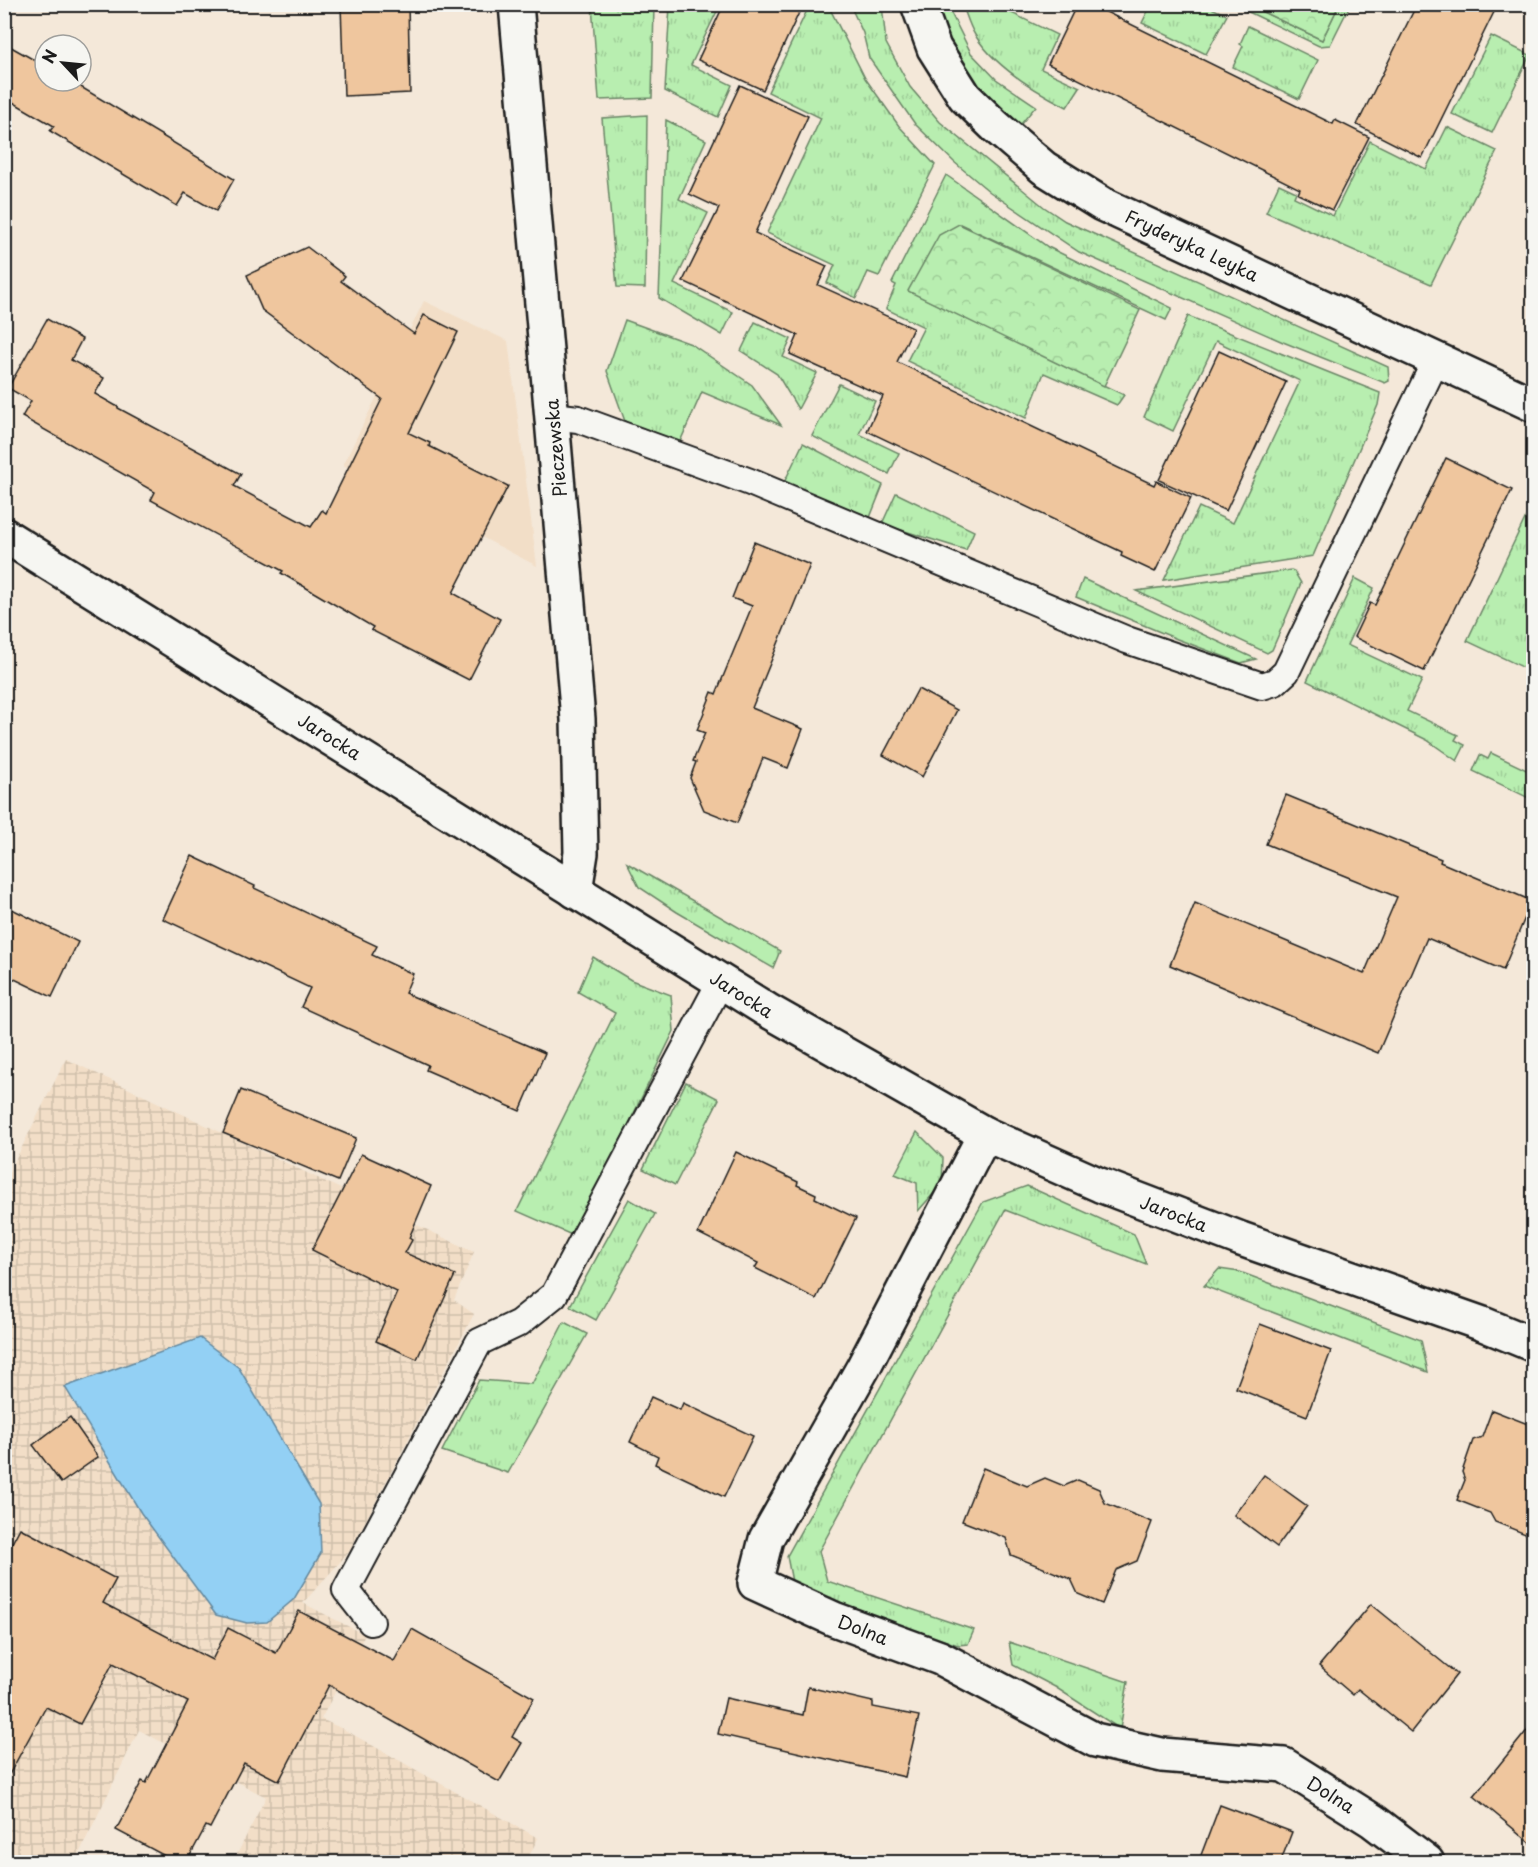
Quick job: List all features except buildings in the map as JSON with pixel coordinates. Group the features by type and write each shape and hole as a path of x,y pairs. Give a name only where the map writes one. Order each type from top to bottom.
{"street":[{"name":"Pieczewska","path":"516,4 578,719 581,853 575,891"},
{"name":"Fryderyka Leyka","path":"918,4 934,48 965,97 1044,168 1102,204 1533,405"},
{"name":"Jarocka","path":"4,535 721,981 866,1068 985,1134 1100,1185 1241,1239 1483,1324 1533,1345"},
{"name":"Dolna","path":"985,1134 863,1368 766,1539 755,1583 834,1619 940,1658 1095,1740 1162,1755 1284,1765 1374,1821 1427,1863"}],"lane":[{"path":"553,416 578,419 750,482 1126,640 1262,687 1275,682 1286,672 1436,360"},
{"path":"371,1622 346,1590 479,1342 519,1323 554,1295 721,981"}],"shaded area":[{"path":"424,301 508,341 537,566 343,465"},
{"path":"66,1059 474,1252 454,1300 474,1314 349,1552 303,1603 365,1635 321,1719 343,1729 538,1838 526,1862 233,1862 266,1797 139,1730 75,1862 24,1862 5,1856 4,1183"}],"green space":[{"path":"810,4 828,5 865,78 899,126 935,165 879,276 868,272 856,298 827,283 835,265 767,233 821,118 768,92"},
{"path":"592,5 654,5 652,98 599,100"},
{"path":"670,5 720,5 691,65 732,85 718,117 665,91"},
{"path":"850,5 882,5 886,43 910,87 940,122 1044,207 1065,221 1388,367 1389,381 1385,383 1283,342 1079,252 990,192 954,162 915,124 869,58 863,33"},
{"path":"931,5 949,5 971,53 996,79 1036,106 1016,130 970,84 945,42"},
{"path":"964,5 995,5 1057,35 1041,69 1080,87 1067,107 1029,86 993,58 973,32"},
{"path":"1151,5 1205,5 1227,15 1206,54 1142,23"},
{"path":"1234,5 1248,5 1322,40 1339,5 1350,5 1330,45 1319,46"},
{"path":"1248,5 1339,5 1322,40"},
{"path":"1248,26 1318,60 1299,99 1233,67 1243,46 1240,44"},
{"path":"1491,36 1530,55 1492,133 1452,114"},
{"path":"647,115 645,288 617,287 602,118"},
{"path":"666,120 706,140 679,199 708,213 674,284 733,312 722,335 659,298"},
{"path":"1447,127 1497,151 1431,284 1266,212 1279,184 1296,192 1294,197 1333,216 1370,141 1426,169"},
{"path":"946,175 1048,247 1172,308 1166,320 960,224 909,291 1124,395 1117,405 1044,373 1026,418 907,361 924,327 886,309 896,285 892,283"},
{"path":"959,224 1140,310 1104,386 908,291 939,235"},
{"path":"1188,316 1380,393 1378,405 1313,556 1164,580 1199,507 1233,523 1300,381 1216,341 1173,431 1144,417"},
{"path":"625,320 691,344 752,385 781,425 702,392 679,444 627,427 607,371"},
{"path":"755,322 791,339 783,357 817,373 798,409 777,374 741,351"},
{"path":"839,384 875,401 859,434 899,453 889,474 812,436"},
{"path":"803,443 883,485 869,520 781,489"},
{"path":"896,493 974,531 966,550 882,524"},
{"path":"1533,502 1533,672 1467,641"},
{"path":"1291,570 1301,583 1272,650 1267,653 1136,591"},
{"path":"1355,578 1374,588 1347,645 1422,680 1407,711 1458,735 1455,740 1465,745 1457,761 1427,740 1307,681"},
{"path":"1083,579 1256,659 1241,663 1076,597"},
{"path":"1491,753 1533,773 1533,800 1473,771 1480,755 1488,759"},
{"path":"627,863 780,951 773,968 639,887"},
{"path":"593,957 631,980 671,995 674,1031 574,1236 517,1211 615,1013 578,992"},
{"path":"686,1082 719,1099 675,1185 643,1169"},
{"path":"917,1132 943,1158 942,1184 918,1211 917,1183 895,1174"},
{"path":"1027,1186 1134,1234 1146,1264 1005,1210 819,1551 827,1581 974,1630 968,1644 958,1645 831,1603 792,1582 787,1556 983,1202"},
{"path":"629,1199 655,1214 596,1320 570,1306"},
{"path":"1219,1269 1240,1272 1421,1340 1428,1372 1204,1286"},
{"path":"564,1322 587,1334 508,1473 442,1451 479,1380 532,1384"},
{"path":"1009,1642 1128,1682 1120,1729 1055,1687 1013,1665"}],"water":[{"path":"200,1338 239,1368 319,1504 321,1553 294,1599 267,1622 247,1623 216,1615 141,1513 65,1387"}]}
